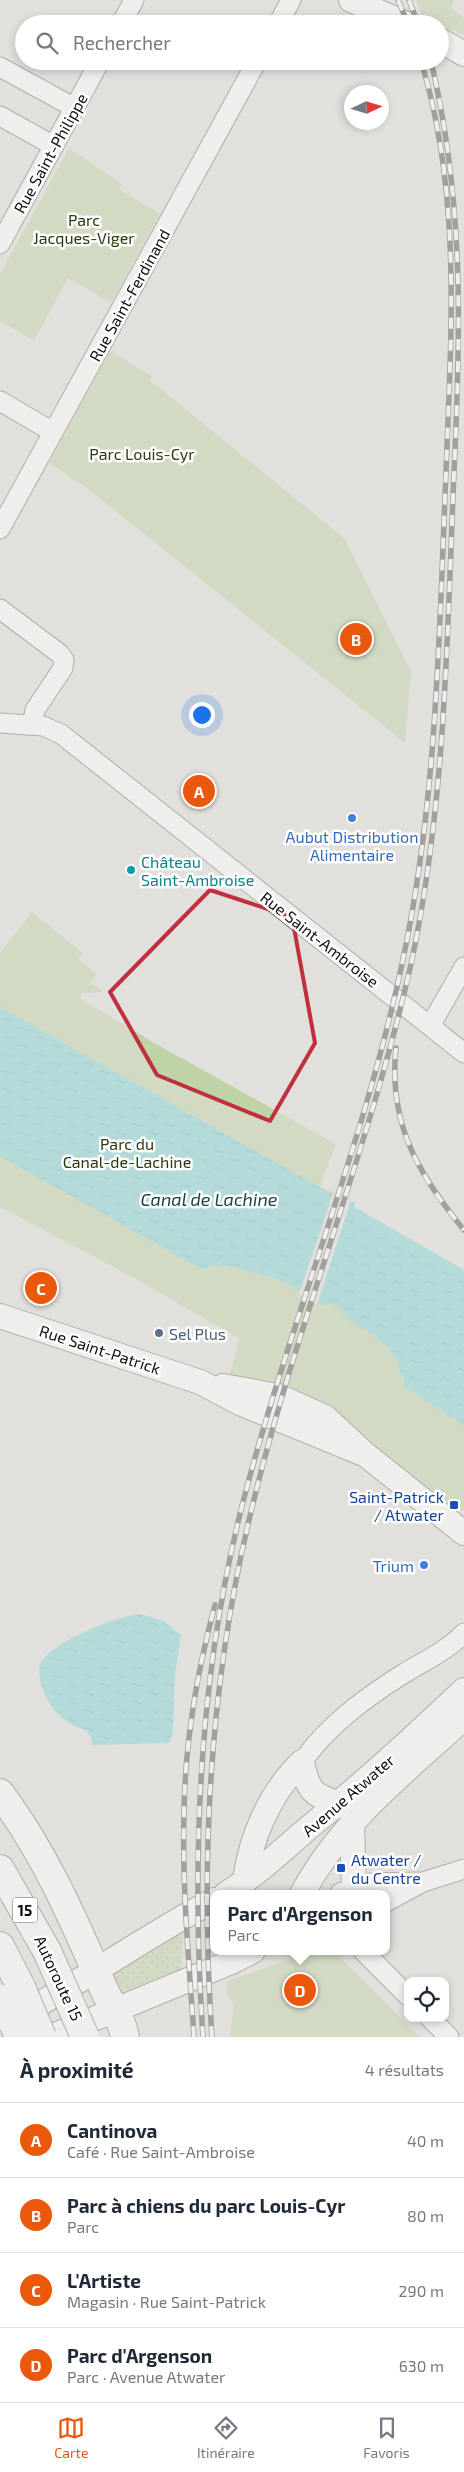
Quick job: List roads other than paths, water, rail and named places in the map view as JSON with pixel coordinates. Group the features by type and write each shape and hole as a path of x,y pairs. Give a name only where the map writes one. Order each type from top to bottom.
{"highway":[{"path":"0,1793 25,1828 51,1873 108,1998 122,2023 124,2037"},
{"name":"Autoroute 15","path":"0,1869 47,1951 85,2037"},
{"path":"0,1946 20,2037"},
{"path":"10,1993 42,2037"}],"main road":[{"path":"346,0 371,15"},
{"path":"351,0 390,15"},
{"path":"449,45 464,54"},
{"path":"449,54 464,60"},
{"name":"Rue Saint-Patrick","path":"0,1316 200,1382 264,1393 305,1407 331,1422 366,1455 464,1533"},
{"name":"Avenue Atwater","path":"304,1890 346,1813 464,1690"},
{"name":"Avenue Atwater","path":"235,1888 346,1813 464,1718"},
{"path":"235,1888 271,1802 286,1777 302,1762 311,1790 346,1813 350,1888"},
{"path":"0,2024 96,1971 179,1919 210,1902"},
{"path":"50,2037 115,2008 186,1982 244,1955"}],"street":[{"path":"126,15 134,0"},
{"path":"283,15 291,0"},
{"path":"0,67 75,108"},
{"name":"Rue Saint-Philippe","path":"0,244 95,70"},
{"name":"Rue Saint-Ferdinand","path":"0,529 252,70"},
{"path":"0,116 54,146"},
{"path":"0,401 53,432"},
{"path":"0,609 60,654 64,660 63,668 36,710 32,725"},
{"name":"Rue Saint-Ambroise","path":"0,722 50,728 61,734 464,1053"},
{"path":"430,1026 464,967"},
{"path":"302,1762 324,1736 352,1710 385,1686 445,1649 464,1633"},
{"path":"390,1900 423,1882 464,1868"},
{"path":"350,1888 423,1882"},
{"path":"367,1955 404,1992"},
{"path":"434,2022 449,2037"}],"water":[{"name":"Canal de Lachine","path":"0,1007 332,1194 355,1203 354,1207 464,1270 464,1425 404,1386 404,1379 397,1361 389,1348 370,1333 348,1320 338,1307 332,1304 321,1305 281,1280 234,1267 210,1265 203,1270 0,1156"},
{"path":"140,1614 164,1621 181,1635 175,1675 173,1733 169,1743 92,1745 88,1733 62,1718 50,1705 42,1689 39,1672 40,1663 58,1646 86,1631 115,1620"}],"railway":[{"path":"398,0 404,15"},
{"path":"409,0 415,15"},
{"path":"203,2037 199,1970 198,1836 207,1703 227,1571 242,1506 281,1370 347,1168 386,1033 414,903 423,842 438,657 451,317 451,265 443,162 434,111 423,70"},
{"path":"212,2037 207,1906 211,1775 225,1645 236,1580 268,1446 394,1034 411,964 432,842 447,657 458,367 458,265 455,215 450,164 433,70"},
{"path":"396,1048 395,1075 397,1100 402,1124 410,1146 420,1168 464,1230"},
{"path":"194,2037 185,1896 185,1786 193,1708 215,1605"}],"place":[{"name":"Parc à chiens du parc Louis-Cyr","path":"356,639"},
{"name":"Cantinova","path":"199,791"},
{"name":"Aubut Distribution Alimentaire","path":"352,818"},
{"name":"Château Saint-Ambroise","path":"131,870"},
{"name":"L'Artiste","path":"41,1288"},
{"name":"Sel Plus","path":"159,1333"},
{"name":"Saint-Patrick / Atwater","path":"454,1505"},
{"name":"Trium","path":"424,1565"},
{"name":"Atwater / du Centre","path":"341,1868"},
{"name":"Parc d'Argenson","path":"300,1990"}],"park label":[{"name":"Parc Jacques-Viger","path":"84,228"},
{"name":"Parc Louis-Cyr","path":"142,453"},
{"name":"Parc du Canal-de-Lachine","path":"127,1152"}]}
